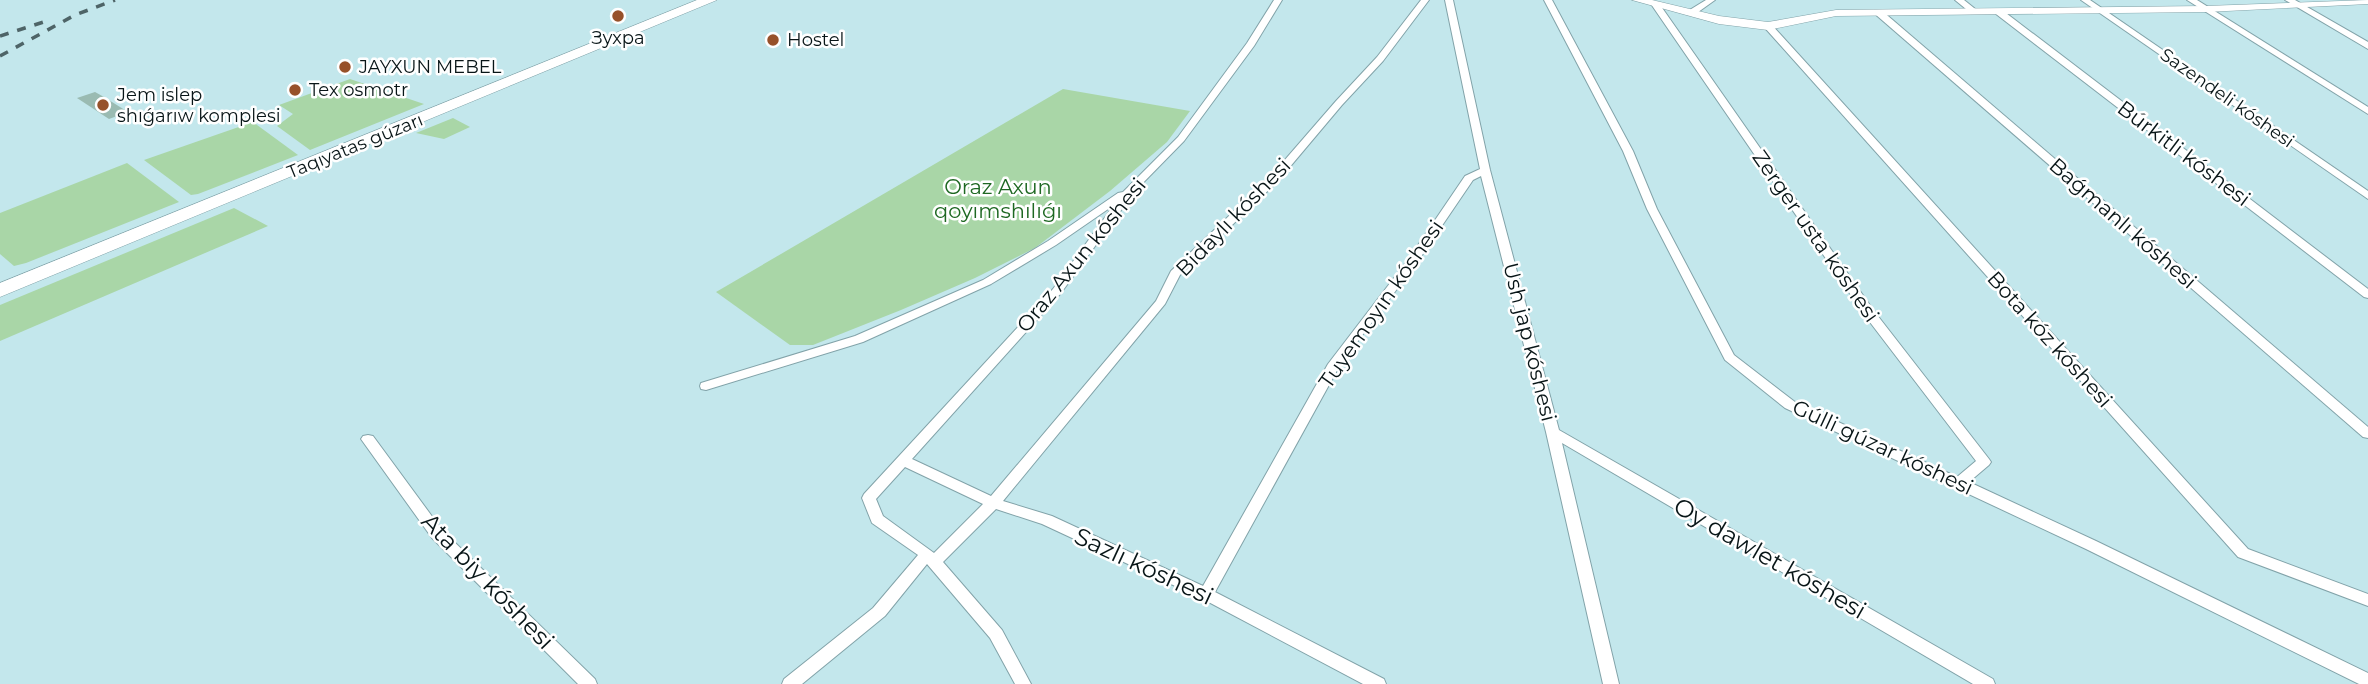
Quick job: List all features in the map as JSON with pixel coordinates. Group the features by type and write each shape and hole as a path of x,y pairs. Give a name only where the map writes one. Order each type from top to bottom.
{"highway":[{"name":"Taqıyatas gúzarı","path":"0,291 710,0"}],"street":[{"path":"676,14 699,0"},
{"name":"Oraz Axun kóshesi","path":"931,558 877,519 869,498 1057,291 1131,188 1181,139 1251,44 1278,0"},
{"name":"Bidaylı kóshesi","path":"993,503 1161,302 1175,273 1274,179 1380,60 1425,0"},
{"name":"Ush jap kóshesi","path":"1449,0 1485,170 1553,432 1613,682"},
{"name":"Gúlli gúzar kóshesi","path":"1548,0 1628,151 1652,209 1729,357 1790,405 1959,483 2368,681"},
{"path":"1638,0 1691,13 1768,26 1821,15 1878,12 2206,9 2291,1 2368,1"},
{"path":"1691,13 1712,0"},
{"path":"1959,0 1975,12"},
{"name":"Sazendeli kóshesi","path":"2085,0 2368,196"},
{"path":"2191,0 2368,111"},
{"path":"2291,1 2368,46"},
{"name":"Zerger usta kóshesi","path":"1655,4 1870,314 1984,462 1959,483"},
{"name":"Baǵmanlı kóshesi","path":"1878,12 2368,434"},
{"name":"Búrkitli kóshesi","path":"1999,12 2368,295"},
{"name":"Bota kóz kóshesi","path":"1768,26 2243,553 2368,600"},
{"name":"Tuyemoyın kóshesi","path":"1206,594 1334,364 1415,259 1469,177 1485,170"},
{"path":"706,386 859,339 987,282 1052,243 1131,188"},
{"name":"Oy dawlet kóshesi","path":"1553,432 1987,684"},
{"name":"Ata biy kóshesi","path":"368,439 437,534 589,684"},
{"name":"Sazlı kóshesi","path":"904,461 993,503 1047,520 1206,594 1378,684"},
{"path":"790,684 879,612 931,558 993,503"},
{"path":"931,558 996,634 1023,684"}],"green space":[{"path":"350,79 424,104 310,150 277,126 293,114 279,105"},
{"name":"Oraz Axun qoyımshılıǵı","path":"1063,89 1190,111 1167,142 1110,191 1035,248 975,278 813,345 790,345 716,292"},
{"path":"453,118 470,127 444,139 416,133"},
{"path":"253,122 298,155 191,195 144,160"},
{"path":"127,163 179,202 26,263 14,266 0,254 0,213"},
{"path":"234,208 268,226 0,341 0,305"}],"building":[{"name":"Jem islep shıǵarıw komplesi","path":"95,92 128,112 109,119 77,98"}],"railway":[{"path":"0,56 75,15 115,0"},
{"path":"0,36 50,20"}],"place":[{"name":"Зухра","path":"618,16"},
{"name":"Hostel","path":"773,40"},
{"name":"JAYXUN MEBEL","path":"345,67"},
{"name":"Tex osmotr","path":"295,90"},
{"name":"Jem islep shıǵarıw komplesi","path":"103,105"}]}
